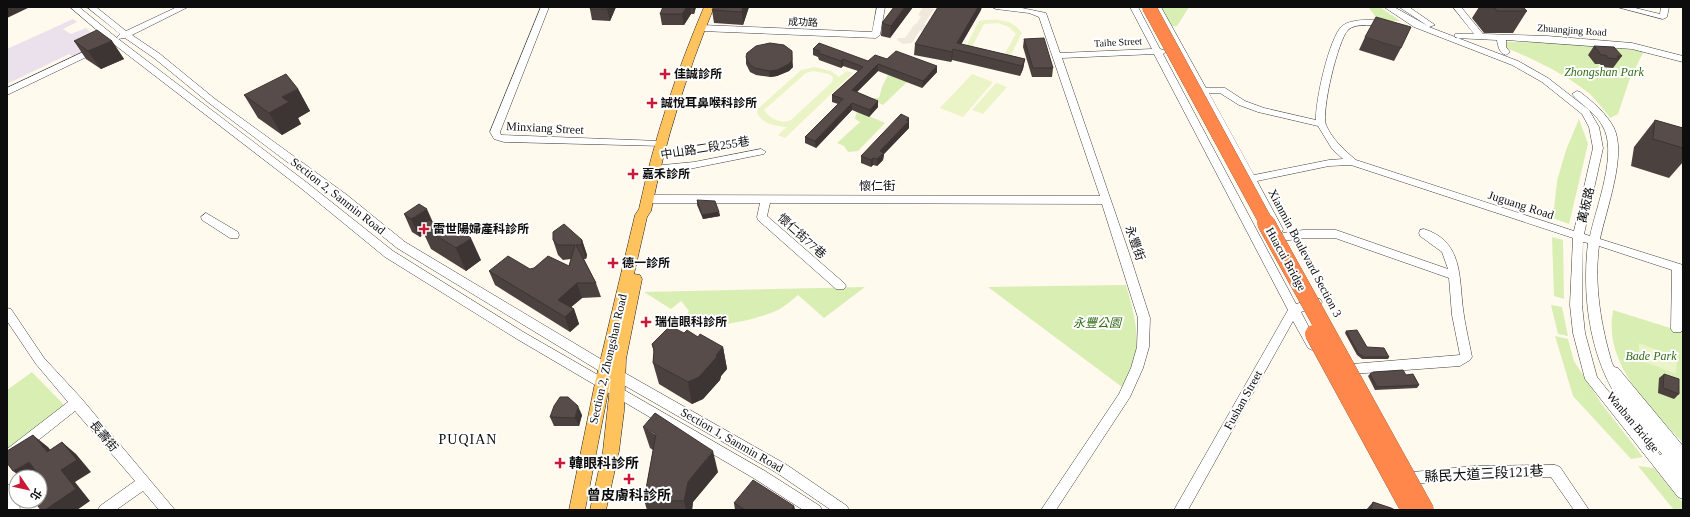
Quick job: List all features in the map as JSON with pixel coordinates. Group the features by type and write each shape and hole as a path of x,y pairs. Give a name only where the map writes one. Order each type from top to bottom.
{"highway":[{"name":"Huacui Bridge","path":"1141,7 1253,220 1410,510"},
{"name":"Huacui Bridge","path":"1149,7 1268,227 1425,510"}],"main road":[{"name":"Section 2, Zhongshan Road","path":"598,510 611,451 617,392 612,371 641,215 646,205 660,144 680,80 700,28 710,7"},
{"name":"Section 2, Zhongshan Road","path":"576,510 602,383 612,371"}],"street":[{"name":"Section 2, Sanmin Road","path":"74,7 114,40 300,183 389,254 521,336 602,383"},
{"name":"Section 2, Sanmin Road","path":"92,7 125,35 157,56 401,245 612,371"},
{"path":"7,92 184,7"},
{"name":"Minxiang Street","path":"546,7 495,132 497,136 504,139 660,144"},
{"name":"成功路","path":"700,28 737,31 876,35 881,7"},
{"name":"永豐街","path":"996,7 1030,11 1043,16 1058,56 1138,294 1144,318 1143,347 1137,368 1124,397 1049,509"},
{"path":"1134,7 1350,417 1402,510"},
{"name":"Xianmin Boulevard Section 3","path":"1157,7 1283,237 1352,369 1413,478 1433,510"},
{"name":"萬板路","path":"1388,7 1417,25 1452,40 1515,63 1545,80 1586,112 1594,127 1598,148 1578,237 1576,305 1579,333 1586,362 1591,380 1683,493"},
{"name":"萬板路","path":"1403,7 1428,23 1458,36 1506,52 1530,62 1575,92 1594,108 1608,125 1613,141 1612,157 1594,241 1593,301 1606,363 1661,431 1683,455"},
{"path":"1457,7 1481,37"},
{"path":"1621,7 1663,17 1665,7"},
{"path":"1352,162 1335,147 1321,124 1320,107 1326,78 1340,36 1345,28 1354,23 1417,25 1428,23"},
{"name":"Zhuangjing Road","path":"1458,36 1547,39 1632,46 1683,58"},
{"path":"1501,38 1502,47 1506,52"},
{"name":"Taihe Street","path":"1058,56 1180,50"},
{"path":"1178,92 1222,90 1242,103 1261,110 1321,124"},
{"name":"中山路二段255巷","path":"654,169 694,165 761,152"},
{"path":"1251,179 1329,163 1352,162"},
{"name":"Juguang Road","path":"1352,162 1578,237 1681,269"},
{"name":"懷仁街","path":"646,205 766,199 1106,200"},
{"name":"懷仁街77巷","path":"766,199 762,217 833,282 840,286"},
{"path":"206,217 234,235"},
{"path":"1352,369 1460,361 1466,357 1457,315 1453,265 1447,251 1424,233"},
{"path":"1283,237 1302,234 1336,234 1453,274"},
{"path":"1677,329 1681,269"},
{"path":"1294,310 1316,302"},
{"name":"Fushan Street","path":"1181,510 1294,310"},
{"name":"長壽街","path":"7,312 40,361 77,402 168,510"},
{"name":"Wanban Bridge","path":"1586,362 1640,432 1683,480"},
{"name":"Wanban Bridge","path":"1606,363 1618,390 1683,468"},
{"name":"Section 1, Sanmin Road","path":"612,371 782,469 842,510"},
{"name":"Section 1, Sanmin Road","path":"602,383 760,475 815,510"},
{"path":"7,457 77,402"},
{"name":"縣民大道三段121巷","path":"1390,488 1413,478 1474,472 1556,471 1582,510"},
{"path":"105,510 144,482"},
{"path":"7,490 12,498 13,510"}],"shaded area":[{"path":"923,7 934,9 924,24 930,27 928,32 920,30 912,43 903,44 897,40 898,38 905,38 917,23 921,16 918,15"},
{"path":"73,19 77,22 63,29 71,34 86,28 102,43 74,57 69,54 7,84 7,49"}],"green space":[{"path":"1160,7 1189,7 1177,26 1170,26"},
{"path":"1368,7 1380,7 1400,21 1379,21"},
{"path":"979,21 1006,21 1015,25 1022,33 1006,64 965,48","holes":["998,23 1009,27 1016,34 1004,55 972,47 984,24"]},
{"name":"Zhongshan Park","path":"1505,42 1569,43 1644,51 1629,81 1618,114 1610,118 1590,94 1571,80 1528,57 1506,48"},
{"path":"815,67 831,71 839,77 847,71 853,73 785,138 778,135 787,127 766,122 757,113 758,109 801,70","holes":["813,71 829,74 833,77 832,82 791,120 784,122 776,120 769,116 764,110 806,73"]},
{"path":"972,74 993,82 963,117 940,108"},
{"path":"888,75 907,82 883,105 872,100 873,98 879,98 882,87"},
{"path":"996,83 1007,87 983,114 972,110"},
{"path":"857,111 885,123 858,151 848,152 844,146 837,143 860,122 855,119"},
{"path":"1579,119 1588,144 1569,224 1553,218 1557,181 1566,150"},
{"path":"1552,237 1563,240 1564,299 1554,296"},
{"name":"永豐公園","path":"1126,285 1136,326 1137,348 1131,371 1122,387 988,287"},
{"path":"865,287 824,318 798,295 778,310 766,315 730,324 705,326 680,326 689,311 681,301 671,309 644,292"},
{"path":"1551,305 1562,307 1568,336 1558,334"},
{"name":"Bade Park","path":"1613,310 1683,332 1683,443 1643,399 1622,366 1615,349 1612,330"},
{"path":"1555,336 1568,339 1574,361 1601,403 1643,457 1631,459 1573,396"},
{"path":"1639,343 1677,358 1676,374 1639,360"},
{"path":"32,372 65,406 7,450 7,390"},
{"path":"1638,466 1654,468 1683,503 1683,510 1674,510"}],"building":[{"path":"591,7 608,7 607,9 590,9"},
{"path":"663,7 687,7 682,14 660,14"},
{"path":"714,7 743,7 742,12 712,10"},
{"path":"894,7 905,7 891,26 882,23"},
{"path":"938,7 978,7 957,43 1025,59 1022,66 953,49 952,52 915,44"},
{"path":"1494,7 1523,7 1527,11 1497,11"},
{"path":"1376,17 1411,27 1401,48 1365,37"},
{"path":"97,30 112,41 88,51 74,41"},
{"path":"1044,38 1053,68 1033,68 1024,39"},
{"path":"770,43 784,45 792,51 792,60 789,64 777,70 769,71 755,68 750,65 746,57 747,53 756,46"},
{"path":"819,43 868,61 875,55 887,59 896,51 937,66 923,81 878,64 852,90 878,101 870,110 852,103 815,141 805,137 843,99 832,95 863,67 843,59 841,61 818,53 820,51 813,49"},
{"path":"1594,46 1614,47 1622,56 1617,56 1619,59 1608,58 1606,55 1601,55"},
{"path":"286,74 298,89 282,97 289,102 269,113 244,95"},
{"path":"901,114 909,118 906,120 909,121 880,151 884,153 877,159 873,158 871,160 861,156"},
{"path":"1655,120 1683,128 1683,148 1653,139"},
{"path":"697,200 715,201 719,212 702,215"},
{"path":"419,204 427,209 411,219 404,214"},
{"path":"429,220 452,234 458,230 471,238 456,248 421,226"},
{"path":"564,224 582,240 581,245 576,245 596,283 577,283 558,300 574,309 565,317 489,271 508,256 530,269 534,268 548,256 569,266 575,245 558,245 553,240 553,232"},
{"path":"670,326 684,333 687,330 698,337 700,334 723,347 717,354 716,358 699,377 688,382 653,363 654,350 652,344"},
{"path":"1357,330 1367,347 1384,348 1389,357 1364,357 1358,353 1346,331"},
{"path":"1403,370 1406,375 1413,374 1419,385 1377,387 1370,374 1373,372"},
{"path":"1664,374 1679,379 1679,394 1663,388"},
{"path":"560,397 568,397 578,406 575,418 550,417 554,406"},
{"path":"655,413 713,451 688,482 684,501 644,500 656,434 643,427"},
{"path":"33,435 47,452 62,442 77,460 61,470 76,489 48,508 48,469 34,469 29,462 17,469 12,469 7,463 7,451"},
{"path":"753,480 794,506 791,510 745,510 734,503"},
{"path":"1373,502 1391,508 1395,510 1371,510"}],"place":[{"name":"佳誠診所","path":"665,74"},
{"name":"誠悅耳鼻喉科診所","path":"652,103"},
{"name":"嘉禾診所","path":"633,174"},
{"name":"雷世陽婦產科診所","path":"424,229"},
{"name":"德一診所","path":"613,263"},
{"name":"瑞信眼科診所","path":"646,322"},
{"name":"韓眼科診所","path":"560,463"},
{"name":"曾皮膚科診所","path":"629,479"}],"district":[{"name":"PUQIAN","path":"468,439"}]}
